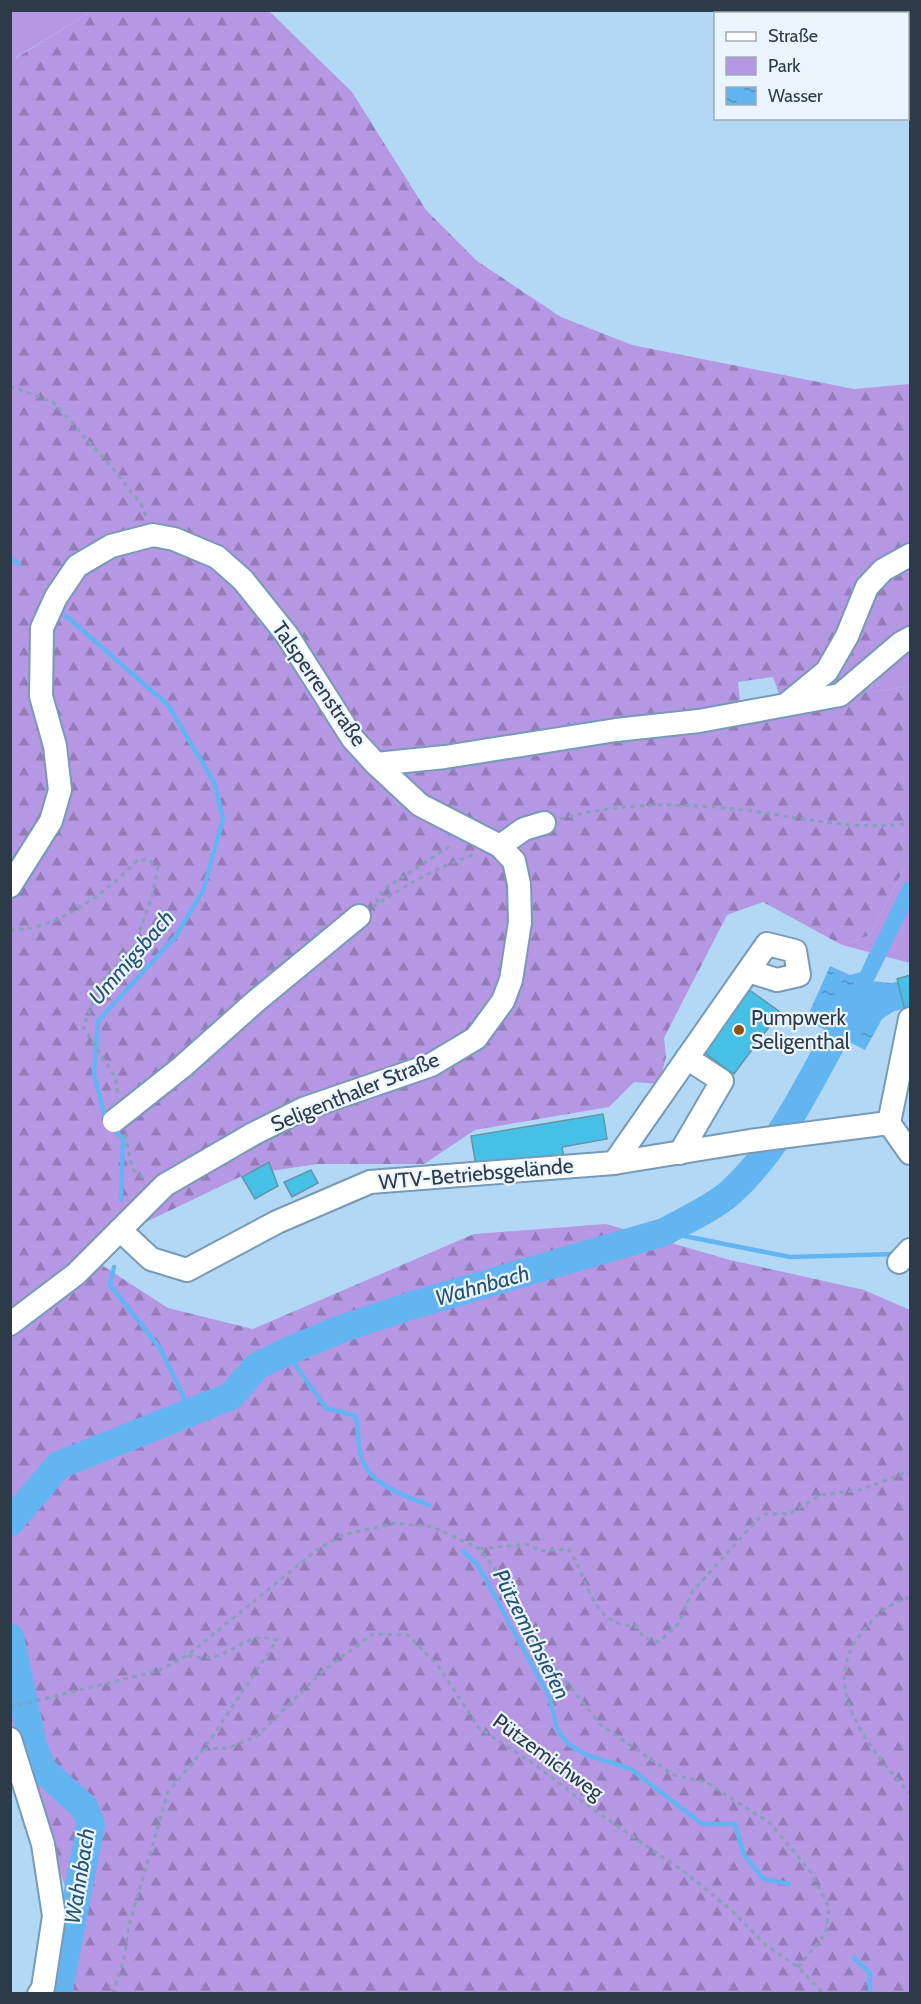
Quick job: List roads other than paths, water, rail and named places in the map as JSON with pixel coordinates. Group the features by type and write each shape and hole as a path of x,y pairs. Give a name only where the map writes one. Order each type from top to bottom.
{"street":[{"name":"Talsperrenstraße","path":"10,886 51,821 60,790 55,746 41,696 42,628 56,597 77,566 111,546 153,535 174,539 217,557 243,580 287,635 353,739 376,764 445,757 616,730 699,721 840,695 901,643 910,638"},
{"path":"785,706 826,671 847,636 867,587 883,570 910,555"},
{"name":"Seligenthaler Straße","path":"10,1324 76,1274 165,1185 253,1134 303,1109 431,1065 476,1038 503,1000 516,959 520,922 519,884 514,861 500,846 420,805 376,764"},
{"path":"500,846 524,829 544,823"},
{"path":"119,1125 256,1001 359,916"},
{"path":"614,1163 748,971"},
{"path":"910,1019 889,1123 910,1153"},
{"path":"680,1153 722,1081 687,1058"},
{"name":"WTV-Betriebsgelände","path":"120,1230 151,1259 187,1270 277,1222 370,1182 614,1163 750,1141 889,1123"},
{"path":"10,1738 43,1844 54,1916 43,1988 39,1994"}],"water":[{"path":"869,953 882,959 872,981 898,984 903,1005 882,1019 865,1050 806,1020 830,966 850,975 861,972"}],"waterway":[{"name":"Ummigsbach","path":"10,558 19,564"},
{"name":"Ummigsbach","path":"65,615 168,705 214,782 223,819 203,891 175,937 98,1021 94,1074 106,1121"},
{"path":"868,975 910,889"},
{"name":"Wahnbach","path":"10,1522 59,1465 231,1396 257,1366 286,1352 341,1329 410,1306 664,1232 708,1209 731,1192 768,1151 798,1104 852,1008 901,995"},
{"name":"Ummigsbach","path":"112,1127 123,1139 121,1200"},
{"path":"664,1232 790,1257 894,1254"},
{"name":"Ummigsbach","path":"114,1267 110,1285 160,1348 191,1412"},
{"name":"Pützemichsiefen","path":"286,1352 326,1408 356,1416 361,1457 374,1478 392,1489 429,1505"},
{"name":"Pützemichsiefen","path":"463,1551 478,1565 550,1698 557,1729 568,1744 587,1755 631,1769 702,1824 735,1824 744,1855 764,1879 789,1884"},
{"name":"Wahnbach","path":"10,1637 33,1745 43,1770 84,1807 91,1824 58,1994"},
{"name":"Pützemichsiefen","path":"854,1958 870,1973 870,1994"}],"place":[{"name":"Pumpwerk Seligenthal","path":"739,1030"}]}
